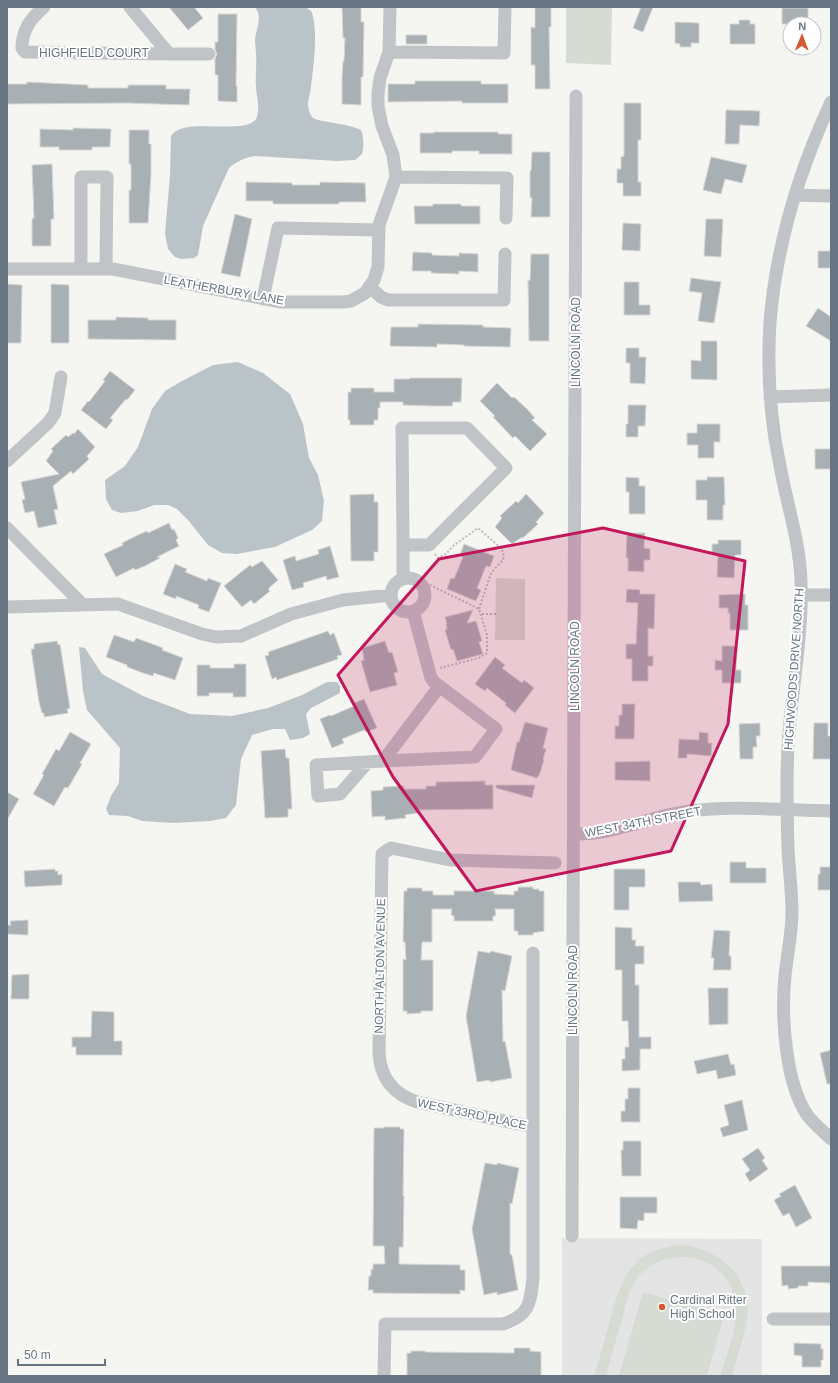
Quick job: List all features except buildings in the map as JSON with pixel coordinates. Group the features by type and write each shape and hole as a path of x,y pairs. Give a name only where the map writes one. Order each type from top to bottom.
{"street":[{"name":"HIGHFIELD COURT","path":"44,7 34,16 25,30 22,48 25,52 209,54"},
{"name":"HIGHFIELD COURT","path":"130,7 169,54"},
{"path":"390,7 389,52 380,78 378,106 382,126 393,155 396,177 379,225 377,270 370,287 381,297 388,300 504,300 505,254"},
{"path":"389,52 504,53 505,7"},
{"name":"LINCOLN ROAD","path":"572,1236 576,96"},
{"name":"HIGHWOODS DRIVE NORTH","path":"831,102 809,155 796,195 779,262 772,305 769,343 770,397 775,442 797,545 802,595 801,620 788,738 787,810 792,899 791,926 786,964 783,1007 787,1051 794,1087 809,1117 831,1139"},
{"path":"81,269 81,178 107,177 106,269"},
{"path":"396,177 507,178 506,218"},
{"path":"796,195 831,196"},
{"path":"263,299 278,228 379,230"},
{"name":"LEATHERBURY LANE","path":"7,269 113,269 281,302 351,301 365,293 370,287"},
{"path":"7,461 48,423 55,413 61,377"},
{"path":"770,397 831,395"},
{"path":"403,545 429,545 506,468 467,428 402,428 403,579"},
{"path":"7,528 84,605"},
{"path":"403,579 413,579 422,585 425,592 425,599 419,608 413,611 404,611 397,607 392,600 391,595 394,585 403,579"},
{"path":"7,607 122,605 202,634 216,637 231,637 246,634 291,614 343,600 391,595"},
{"path":"802,595 831,595"},
{"path":"368,762 340,794 318,796 316,765 383,761 475,757 496,729 434,682 429,670 413,611"},
{"path":"383,761 439,687"},
{"name":"WEST 34TH STREET","path":"574,834 590,834 661,816 711,809 831,810"},
{"name":"NORTH ALTON AVENUE","path":"392,1087 382,1071 379,1052 382,854 391,848 450,860 555,862"},
{"path":"384,1376 385,1324 503,1324 515,1320 523,1313 530,1299 533,1278 532,954"},
{"name":"WEST 33RD PLACE","path":"392,1087 403,1097 417,1102 533,1127"},
{"path":"773,1319 831,1319"}],"path":[{"path":"429,545 438,558 446,554 453,546 478,528 502,549 504,557 491,573 479,609"},
{"path":"422,585 428,584 479,609 482,614 487,635 487,653 479,658 429,670"},
{"path":"482,614 496,614"}],"highlighted area":[{"path":"603,528 745,561 728,724 671,851 476,891 393,777 338,675 439,559"}],"shaded area":[{"path":"255,7 306,7 312,12 315,30 315,49 308,102 309,112 313,118 350,126 361,130 363,136 362,154 355,160 337,161 255,156 238,162 229,168 203,226 198,255 194,258 181,259 175,257 168,249 165,234 170,175 171,136 177,130 187,127 239,126 249,124 256,119 258,107 255,40 259,15"},
{"path":"566,7 612,7 611,65 566,63"},
{"path":"238,362 263,373 290,394 303,424 309,458 318,475 324,501 322,521 312,530 275,547 237,554 222,553 208,545 177,509 168,505 154,505 138,511 121,513 112,510 106,499 105,480 125,466 138,447 152,409 165,391 213,365"},
{"path":"496,578 525,579 525,640 495,640"},
{"path":"79,647 85,648 102,674 143,696 190,714 232,716 268,708 302,695 327,682 337,682 340,686 340,693 311,708 306,714 310,734 303,738 290,740 285,729 273,729 252,735 241,759 236,805 226,818 210,821 173,823 142,821 128,816 109,815 106,809 111,796 119,783 120,748 87,710 83,691"},
{"name":"Cardinal Ritter High School","path":"562,1238 762,1239 762,1376 562,1376"},
{"path":"679,1245 694,1247 719,1258 730,1267 744,1290 747,1304 747,1319 732,1376 720,1376 732,1338 736,1318 735,1299 729,1283 720,1271 707,1263 693,1258 678,1257 663,1260 649,1267 637,1278 631,1288 606,1376 594,1376 614,1305 624,1279 639,1260 649,1253 662,1248"},
{"path":"643,1292 724,1315 707,1376 619,1376"}],"place":[{"name":"Cardinal Ritter High School","path":"662,1307"}]}
